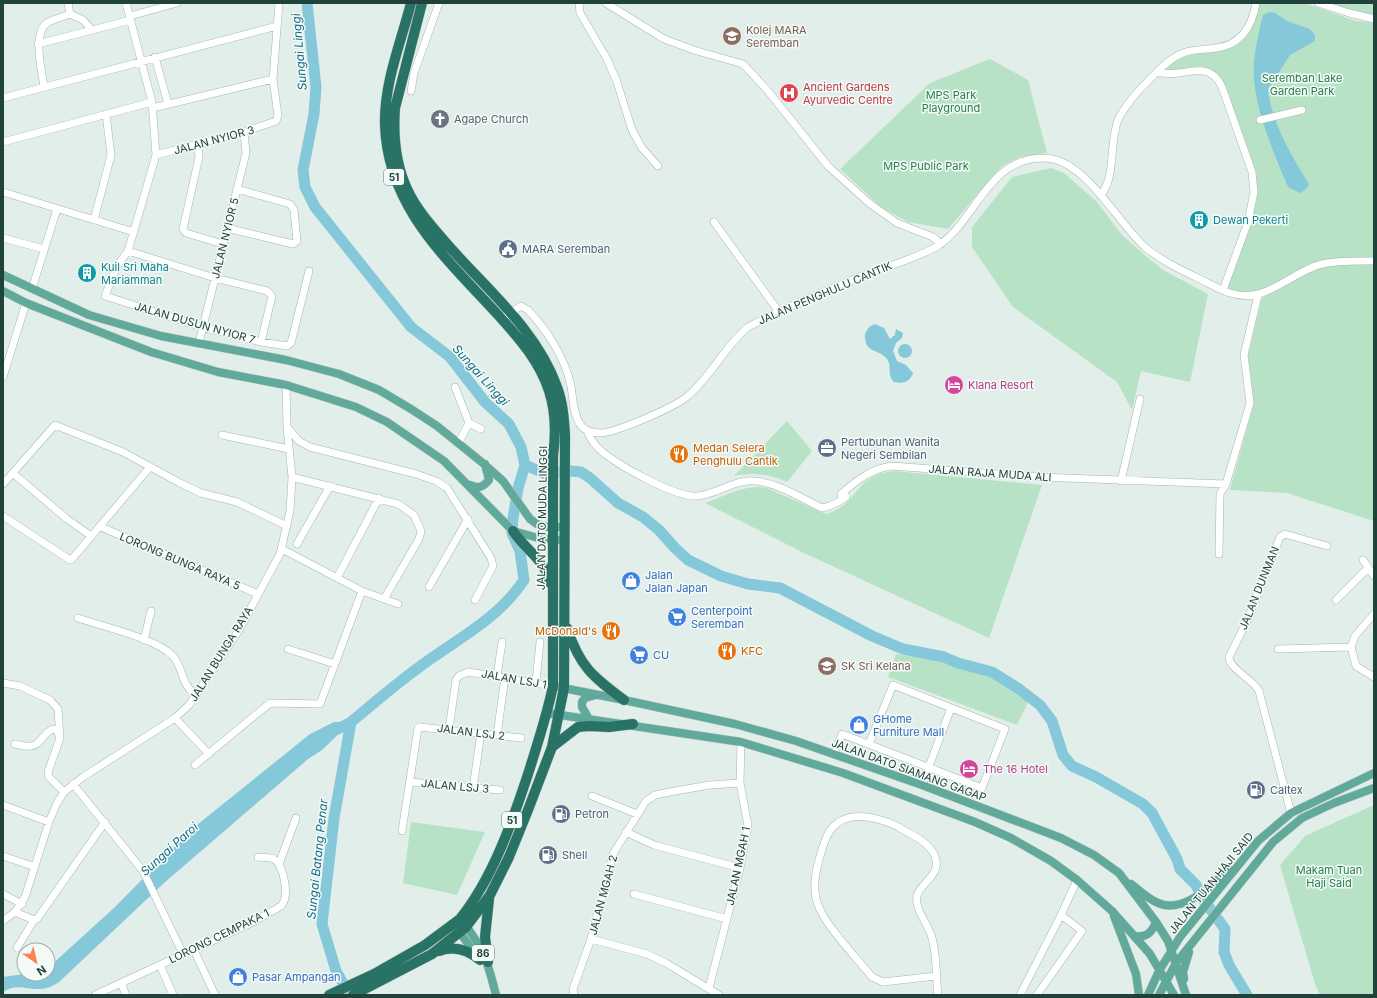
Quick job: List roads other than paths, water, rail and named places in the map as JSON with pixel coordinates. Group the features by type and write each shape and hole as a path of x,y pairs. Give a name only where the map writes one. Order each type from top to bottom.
{"highway":[{"name":"JALAN DATO MUDA LINGGI","path":"354,995 374,986 432,954 490,895 512,850 552,746 564,688 564,419 558,388 535,344 505,316 428,236 410,212 394,179 387,144 385,107 388,88 411,3"},
{"name":"JALAN DATO MUDA LINGGI","path":"329,995 374,974 460,925 485,881 514,814 547,713 553,686 553,456 555,419 549,390 528,351 505,316 417,207 402,178 394,125 395,108 422,3"},
{"path":"513,531 523,544 540,561 549,577 552,594"},
{"path":"565,621 578,657 599,682 624,700"},
{"path":"552,746 578,727 609,727 633,724"},
{"path":"484,961 490,895"},
{"path":"432,954 441,950 452,948 462,949 472,953 484,961"}],"main road":[{"path":"3,275 89,315 161,336 286,360 339,374 379,390 411,409 459,442 503,481 524,508 530,519 537,524 553,527 564,527"},
{"path":"3,291 26,303 151,352 218,372 286,385 356,407 387,422 444,462 469,485 513,531 553,540 564,540"},
{"path":"469,485 478,488 482,487 489,480 484,464"},
{"name":"JALAN DATO SIAMANG GAGAP","path":"553,686 624,700 760,731 834,754 922,785 1060,838 1094,855 1119,873 1156,922 1172,950 1184,986"},
{"path":"589,719 582,707 582,702 585,698 598,695"},
{"path":"547,713 633,724 741,742 818,764 975,822 1033,850 1076,880 1112,911 1150,954 1174,995"},
{"name":"JALAN TUAN HAJI SAID","path":"1163,976 1172,950 1197,915 1258,841 1291,813 1374,773"},
{"name":"JALAN TUAN HAJI SAID","path":"1163,976 1204,930 1255,863 1273,842 1286,830 1302,818 1321,808 1374,788"},
{"path":"1119,873 1157,903 1178,905 1204,891 1246,854"},
{"path":"1112,911 1136,974 1139,995"},
{"path":"1135,936 1141,937 1151,932 1156,922"},
{"name":"86","path":"460,925 478,942 496,995"},
{"path":"1186,995 1183,972 1191,945"},
{"path":"1148,995 1163,976"},
{"path":"1159,995 1163,976"}],"street":[{"path":"68,3 70,14"},
{"path":"126,3 152,105 156,155 128,251 215,278 267,291 272,296 261,342"},
{"path":"38,44 92,30 175,3"},
{"path":"3,142 106,114 152,105 168,104 273,79 279,3"},
{"path":"411,91 414,73 439,3"},
{"path":"579,3 580,13 607,59 617,82 632,130 642,148 658,166"},
{"path":"606,3 644,28 664,39 697,51 743,64 768,91 828,166 869,203 897,222 932,237 941,244"},
{"path":"1100,195 1108,186 1113,139 1118,120 1132,99 1158,72 1181,54 1233,44 1246,32 1250,26 1256,3"},
{"path":"1318,3 1349,13 1374,18"},
{"path":"44,87 38,44 42,30 46,23 70,14 83,20 92,30"},
{"path":"3,97 277,26"},
{"path":"155,57 168,104"},
{"path":"1158,72 1172,75 1201,70 1215,75 1222,87 1252,172 1254,192 1253,205 1223,290"},
{"name":"JALAN NYIOR 3","path":"156,155 272,124 276,121 278,116 273,79"},
{"path":"1260,120 1302,110"},
{"path":"94,220 111,155 106,114"},
{"name":"JALAN NYIOR 5","path":"198,343 246,153 244,132"},
{"path":"198,144 199,157 183,229 186,233 223,244"},
{"name":"JALAN PENGHULU CANTIK","path":"587,430 593,432 606,432 671,408 682,401 696,388 738,335 748,327 779,312 941,244 954,231 998,177 1006,169 1020,162 1043,158 1062,162 1076,171 1100,195 1135,236 1155,255 1223,290 1240,295 1258,295"},
{"path":"227,228 293,244 298,238 294,210 290,204 237,189"},
{"path":"3,192 134,232"},
{"path":"32,289 56,209"},
{"path":"714,222 779,312"},
{"path":"3,238 44,249"},
{"name":"JALAN DUSUN NYIOR 7","path":"128,251 117,266 104,296 202,327 261,342 287,346 291,343 309,272"},
{"path":"1220,554 1220,494 1226,484 1250,402 1244,355 1258,295 1271,290 1307,269 1323,264 1374,261"},
{"path":"3,377 6,358 26,303"},
{"path":"505,316 521,306 528,310 557,350 567,373 576,414 580,424 587,430"},
{"name":"JALAN BUNGA RAYA","path":"3,921 15,912 22,904 49,822 57,803 64,792 73,784 175,718 196,696 239,630 282,548 287,526 292,477 286,426 286,385"},
{"path":"455,387 469,423 481,429"},
{"path":"1121,481 1140,399"},
{"path":"459,442 469,423"},
{"path":"3,484 14,474 55,425 123,452 201,493 237,502 287,526"},
{"path":"286,426 299,442 310,447 416,474 436,481 447,488 492,558 493,566 475,600"},
{"name":"JALAN RAJA MUDA ALI","path":"587,430 590,439 617,463 682,495 695,496 710,494 742,482 753,480 769,484 822,508 830,506 846,496 842,498 841,494 880,467 892,466 1039,477 1226,484"},
{"path":"222,436 289,449"},
{"path":"3,516 70,560 101,527 150,467"},
{"path":"14,474 67,519 92,536"},
{"path":"292,477 379,498 407,509 417,520 421,531 419,539 384,599"},
{"path":"297,544 330,486"},
{"path":"337,578 379,498"},
{"path":"429,587 468,520"},
{"name":"LORONG BUNGA RAYA 5","path":"101,527 258,594"},
{"name":"JALAN DUNMAN","path":"1291,813 1259,691 1256,685 1231,664 1229,657 1248,621 1280,536 1285,534 1326,546"},
{"path":"282,548 362,591 398,604"},
{"path":"1363,560 1374,576"},
{"path":"1336,600 1368,568"},
{"path":"195,765 270,703 320,704 362,591"},
{"path":"144,640 152,611"},
{"path":"1374,614 1359,630 1351,647 1356,666 1374,677"},
{"path":"78,618 165,648 174,658 185,684 196,696"},
{"path":"497,676 502,642"},
{"path":"536,682 540,642"},
{"path":"1278,649 1351,647"},
{"path":"288,649 336,664"},
{"name":"JALAN LSJ 1","path":"450,729 456,680 459,676 468,672 553,686"},
{"path":"497,735 505,677"},
{"path":"3,683 20,686 54,703 58,709 60,738 48,772 49,777 64,792"},
{"path":"834,754 842,734 982,788 1005,730 893,685 869,744"},
{"path":"922,785 951,708"},
{"path":"175,718 209,754"},
{"name":"JALAN LSJ 2","path":"410,782 417,732 420,726 521,738"},
{"path":"15,744 30,746 36,745 44,734 54,729 57,730 60,738"},
{"path":"473,788 481,733"},
{"name":"JALAN MGAH 1","path":"709,988 740,868 748,826 740,783 741,742"},
{"path":"402,831 410,782"},
{"name":"JALAN LSJ 3","path":"410,782 500,790"},
{"name":"JALAN MGAH 2","path":"574,995 573,989 591,939 607,870 613,854 646,801 655,795 710,785 740,783"},
{"path":"73,784 106,822 144,872 157,896 183,954"},
{"path":"592,796 637,814"},
{"path":"3,805 49,822"},
{"path":"936,976 883,982 877,981 872,977 823,916 817,903 815,888 816,872 828,834 836,825 847,819 860,816 872,817 905,830 932,849 935,856 935,870 933,875 917,894 917,902 932,937 936,955 938,995"},
{"path":"258,857 272,858 279,864 296,818"},
{"path":"21,942 34,920 106,822"},
{"path":"626,832 650,844 740,868"},
{"path":"3,856 35,867"},
{"name":"LORONG CEMPAKA 1","path":"96,995 251,923 284,903 287,892 279,864"},
{"path":"1020,995 1061,915 1076,880"},
{"path":"3,894 22,904"},
{"path":"634,894 727,919"},
{"path":"15,912 34,920"},
{"path":"1037,995 1082,931 1061,915"},
{"path":"591,939 647,954 666,962 718,995"},
{"path":"194,950 215,995"},
{"path":"160,965 173,995"},
{"path":"120,983 126,995"}],"water":[{"path":"1269,12 1275,13 1287,21 1310,29 1315,35 1315,41 1290,55 1268,89 1273,114 1283,138 1309,184 1306,189 1300,193 1288,187 1264,125 1256,92 1254,60 1263,15"},
{"path":"875,324 884,328 890,339 895,335 896,329 903,333 902,338 896,343 893,351 897,361 906,365 913,373 906,382 894,382 890,376 889,364 886,358 869,348 867,345 865,334 869,327"},
{"path":"905,344 910,346 912,351 910,356 905,358 900,356 898,351 900,346"},
{"path":"334,722 351,722 322,750 308,759 164,883 59,982 45,988 35,989 17,987 3,992 3,977 16,975 16,982 56,982 56,961 115,907 192,829 310,734"}],"waterway":[{"name":"Sungai Linggi","path":"307,3 316,87 314,114 303,170 305,187 315,207 411,327 450,357 485,402 509,424 521,447 525,465 518,488 512,533 520,551 524,580 514,594 490,617 413,672 351,722 338,729"},
{"path":"525,465 546,474 571,471 581,472 618,503 643,517 659,530 688,560 721,576 748,584 780,588 872,636 903,649 944,657 958,663 992,672 1019,689 1040,705 1052,721 1063,755 1072,766 1096,777 1143,804 1152,813 1177,859 1180,869 1196,885 1203,899 1225,929 1224,952 1229,965 1247,995"},
{"name":"Sungai Batang Penar","path":"350,995 336,971 322,924 334,818 351,722"}],"place":[{"name":"Kolej MARA Seremban","path":"732,36"},
{"name":"Ancient Gardens Ayurvedic Centre","path":"789,93"},
{"name":"Agape Church","path":"440,119"},
{"name":"Dewan Pekerti","path":"1199,220"},
{"name":"MARA Seremban","path":"508,249"},
{"name":"Kuil Sri Maha Mariamman","path":"87,273"},
{"name":"Klana Resort","path":"954,385"},
{"name":"Pertubuhan Wanita Negeri Sembilan","path":"827,448"},
{"name":"Medan Selera Penghulu Cantik","path":"679,454"},
{"name":"Jalan Jalan Japan","path":"631,581"},
{"name":"Centerpoint Seremban","path":"677,617"},
{"name":"McDonald's","path":"611,631"},
{"name":"KFC","path":"727,651"},
{"name":"CU","path":"639,655"},
{"name":"SK Sri Kelana","path":"827,666"},
{"name":"GHome Furniture Mall","path":"859,725"},
{"name":"The 16 Hotel","path":"969,769"},
{"name":"Caltex","path":"1256,790"},
{"name":"Petron","path":"561,814"},
{"name":"Shell","path":"548,855"},
{"name":"Pasar Ampangan","path":"238,977"}],"park label":[{"name":"Seremban Lake Garden Park","path":"1302,84"},
{"name":"MPS Park Playground","path":"951,101"},
{"name":"MPS Public Park","path":"926,166"},
{"name":"Makam Tuan Haji Said","path":"1329,876"}],"water label":[{"name":"Sungai Paroi","path":"169,849"}]}
